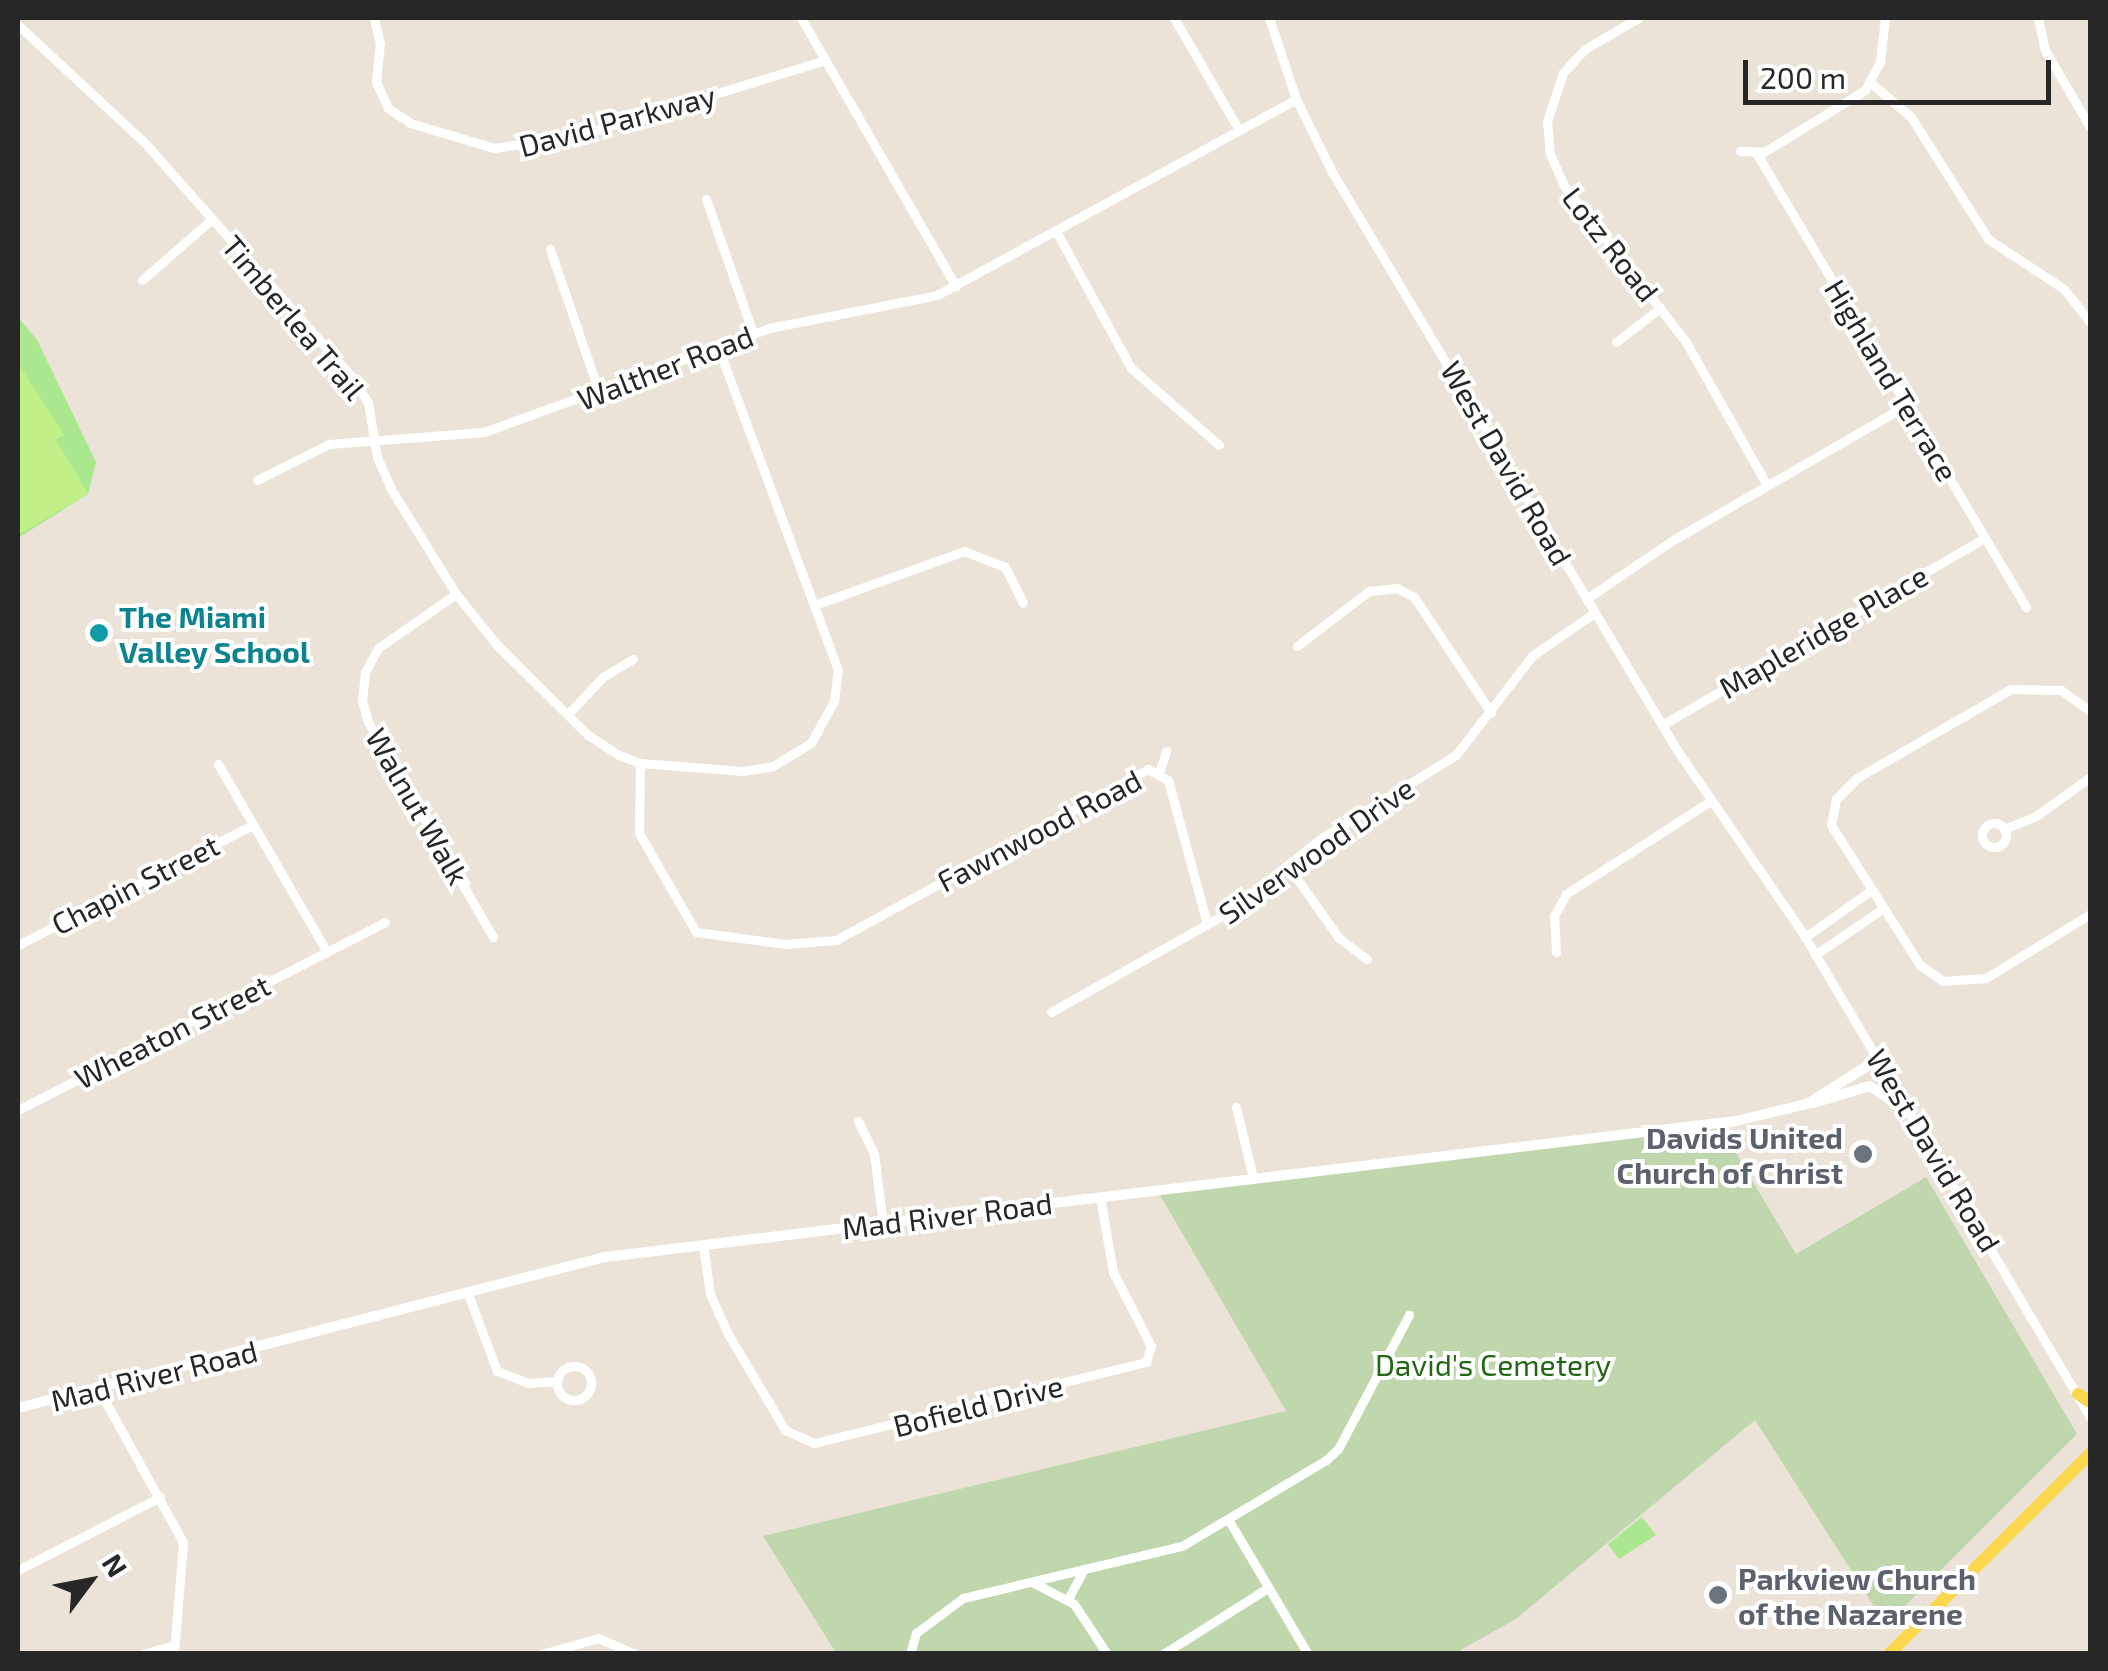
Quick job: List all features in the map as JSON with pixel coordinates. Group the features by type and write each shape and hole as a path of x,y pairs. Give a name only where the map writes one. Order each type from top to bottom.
{"main road":[{"path":"1889,1654 2090,1454"}],"street":[{"name":"David Parkway","path":"374,18 380,32 376,82 388,108 410,123 494,148 577,136 826,60"},
{"path":"801,18 956,286 1296,99"},
{"path":"1174,18 1239,130"},
{"name":"West David Road","path":"1270,18 1296,99 1332,172 1662,725 1710,802 1805,937 2084,1398 2090,1416"},
{"name":"Lotz Road","path":"1638,18 1570,64 1550,103 1548,141 1565,187 1700,364 1766,485"},
{"path":"1740,151 1757,154 1830,117 1871,83 1885,18"},
{"path":"2038,18 2045,50 2090,128"},
{"name":"Timberlea Trail","path":"18,24 145,143 353,378 368,403 380,468 456,594 498,646 602,746 640,763 757,770 811,743 838,685 835,654 718,346"},
{"path":"1871,83 1911,117 1988,239 2064,289 2090,322"},
{"name":"Highland Terrace","path":"1757,154 2026,607"},
{"path":"706,199 753,333"},
{"path":"142,280 212,219"},
{"path":"1056,231 1131,368 1219,445"},
{"path":"550,249 599,392"},
{"name":"Walther Road","path":"256,480 329,444 484,432 753,333 956,286"},
{"path":"1616,342 1660,308"},
{"path":"1586,599 1766,485 1907,405"},
{"name":"Mapleridge Place","path":"1662,725 1986,538"},
{"path":"817,604 964,551 1005,567 1023,603"},
{"path":"1297,646 1369,591 1398,588 1414,598 1491,713"},
{"name":"Walnut Walk","path":"456,594 378,648 365,672 362,700 368,722 494,937"},
{"name":"Silverwood Drive","path":"1051,1012 1208,924 1288,866 1456,756 1540,648 1594,613"},
{"path":"568,714 602,677 633,659"},
{"path":"2090,711 2061,690 2018,687 1844,788 1832,812 1832,834 1930,976 1956,984 1986,978 2090,914"},
{"path":"1160,770 1166,752"},
{"name":"Fawnwood Road","path":"640,763 639,834 692,929 786,944 828,942 1142,771 1160,770 1208,924"},
{"path":"218,764 327,952"},
{"path":"2004,829 2090,777"},
{"path":"1556,952 1554,916 1566,894 1710,802"},
{"name":"Chapin Street","path":"18,944 253,825"},
{"path":"1288,866 1339,938 1367,959"},
{"path":"1805,937 1870,892"},
{"path":"1815,954 1882,910"},
{"name":"Wheaton Street","path":"18,1110 385,922"},
{"name":"Mad River Road","path":"18,1408 582,1262 1736,1121 1807,1104 1877,1060"},
{"path":"1807,1104 1870,1086 1909,1112"},
{"path":"1236,1107 1253,1178"},
{"path":"858,1121 874,1154 882,1224"},
{"name":"Bofield Drive","path":"703,1245 715,1309 784,1430 803,1442 828,1442 1135,1367 1150,1358 1151,1346 1113,1272 1100,1197"},
{"path":"468,1294 498,1371 529,1383 557,1381"},
{"path":"910,1654 916,1633 947,1606 1182,1546 1338,1449 1409,1315"},
{"path":"99,1390 160,1497 184,1553 174,1649 143,1654"},
{"path":"18,1570 160,1497"},
{"path":"1228,1519 1306,1651"},
{"path":"1068,1599 1083,1571"},
{"path":"1032,1582 1068,1599 1106,1654"},
{"path":"1163,1654 1268,1588"},
{"path":"542,1654 593,1638 635,1654"}],"green space":[{"path":"18,317 37,340 96,462 88,494 18,538"},
{"path":"18,363 64,435 56,440 88,494 18,535"},
{"name":"David's Cemetery","path":"1718,1123 1796,1254 1926,1177 2077,1434 1886,1625 1755,1420 1516,1619 1455,1653 836,1653 763,1536 1286,1411 1157,1190"},
{"path":"1642,1517 1656,1535 1619,1559 1608,1544"}],"place":[{"name":"The Miami Valley School","path":"99,633"},
{"name":"Davids United Church of Christ","path":"1863,1154"},
{"name":"Parkview Church of the Nazarene","path":"1718,1595"}]}
